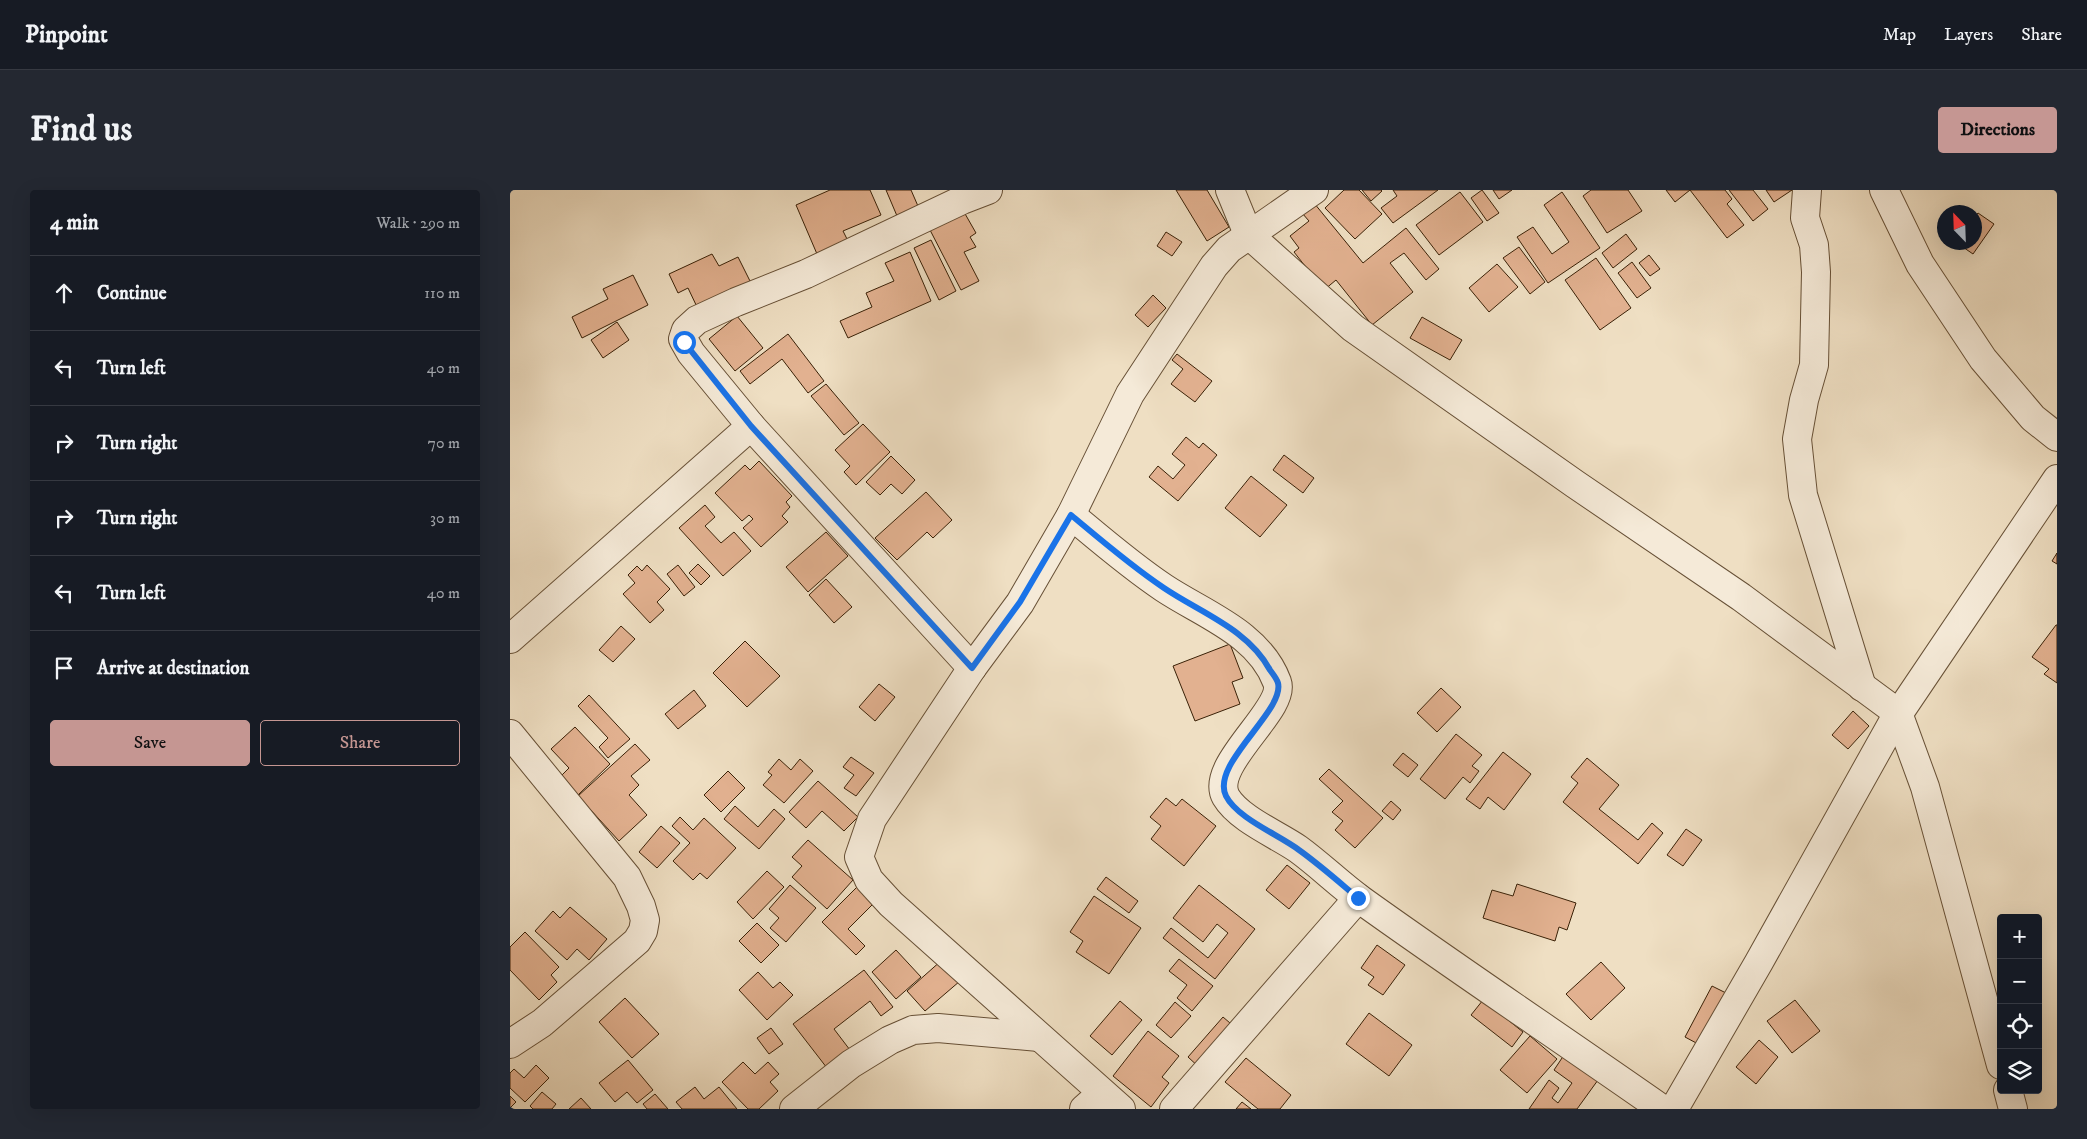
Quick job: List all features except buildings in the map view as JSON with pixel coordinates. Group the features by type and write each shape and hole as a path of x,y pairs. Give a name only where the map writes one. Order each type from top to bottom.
{"street":[{"path":"972,668 751,426 686,345 683,336 697,320 806,274 962,200 988,190"},
{"path":"1230,190 1248,234 1353,328 1575,484 1741,597 1898,714 1925,788 1997,1050"},
{"path":"1102,1104 1039,1037 892,904 869,880 859,857 872,819 972,668 1020,602 1071,515 1130,394 1214,266 1229,249 1248,234 1314,190"},
{"path":"1807,190 1805,218 1814,245 1816,272 1814,364 1804,400 1797,438 1803,495 1862,687"},
{"path":"1884,190 1920,264 1983,359 2033,418 2057,436"},
{"path":"510,639 751,426"},
{"path":"1674,1109 1898,714 2057,478"},
{"path":"1071,515 1114,552 1164,588 1247,639 1266,661 1278,684 1276,699 1226,774 1223,789 1226,798 1242,813 1299,850 1358,898 1662,1109"},
{"path":"510,734 627,877 642,906 645,920 643,932 637,941 542,1023 510,1044"},
{"path":"1174,1109 1358,898"},
{"path":"807,1106 850,1064 890,1040 913,1030 938,1028 1039,1037"},
{"path":"2009,1094 2013,1109"}],"route":[{"path":"684,342 751,426 972,668 1020,602 1071,515 1114,552 1164,588 1247,639 1266,661 1278,684 1276,699 1226,774 1223,789 1226,798 1238,810 1299,850 1358,898"}]}
